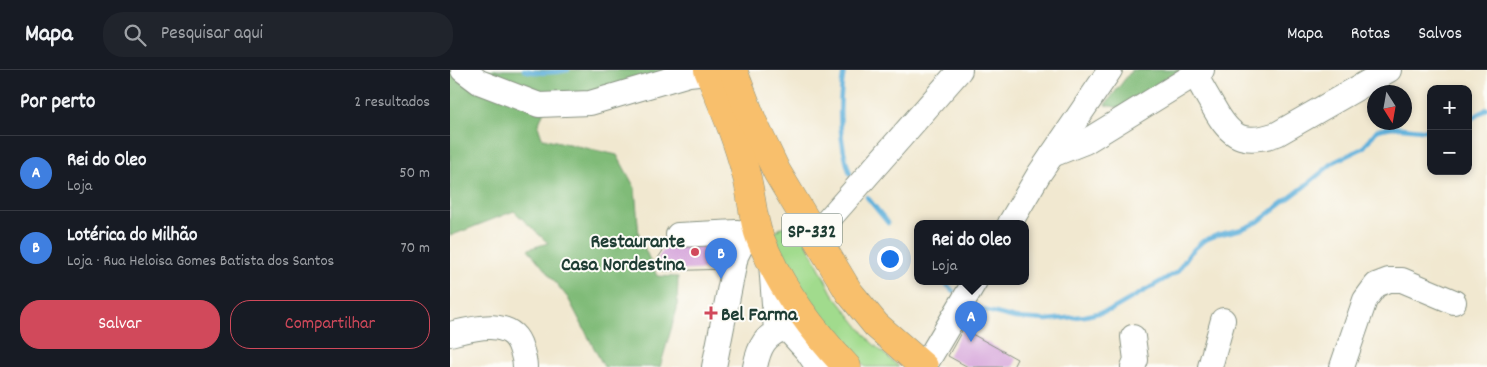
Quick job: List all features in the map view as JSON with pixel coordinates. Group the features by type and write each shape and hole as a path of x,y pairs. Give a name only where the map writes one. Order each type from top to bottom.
{"main road":[{"name":"SP-332","path":"717,71 753,122 777,172 849,292 876,325 924,367"},
{"name":"SP-332","path":"717,71 747,176 751,234 771,262 782,285 802,315 824,343 847,367"},
{"path":"751,234 763,220 778,212 786,211 809,225"}],"street":[{"path":"463,70 479,82 539,104 590,103 689,74 717,71"},
{"path":"809,225 960,70"},
{"path":"1052,155 1085,142 1198,72 1222,121 1230,132 1242,138 1261,139 1276,134 1389,70"},
{"path":"1012,220 1052,155 1108,71"},
{"path":"678,235 737,232 751,234 736,256 714,367"},
{"path":"771,262 776,331"},
{"path":"1342,367 1365,300 1376,284 1389,280 1402,280 1454,302"},
{"path":"924,367 974,285"},
{"path":"1210,367 1223,320"},
{"path":"450,334 468,329 490,327 505,329 513,333 520,344 525,367"},
{"path":"754,367 759,348 776,331 786,328 807,351 818,367"},
{"path":"1133,336 1136,360 1133,367"}],"green space":[{"path":"450,70 674,70 545,108 538,126 542,138 617,155 635,188 639,236 657,276 678,277 677,309 660,367 604,367 568,298 528,249 548,243 514,211 450,236"},
{"path":"1132,70 1181,70 1121,108 1105,105"},
{"path":"782,227 793,227 802,234 832,293 871,342 899,367 865,367 808,305 774,244 774,233"}],"building":[{"name":"Restaurante Casa Nordestina","path":"716,239 731,243 725,269 664,271 658,258 666,246 716,245"},
{"path":"963,329 1017,359 1013,367 968,367 948,356"}],"waterway":[{"path":"524,70 546,73 568,70"},
{"path":"844,70 840,122 843,148 850,174"},
{"path":"1472,118 1487,109"},
{"path":"976,308 1015,318 1047,320 1085,316 1111,310 1177,272 1190,253 1203,241 1258,222 1334,162 1363,148 1377,130 1392,127 1427,131"},
{"path":"867,197 888,223"},
{"path":"947,285 953,291"}],"place":[{"name":"Restaurante Casa Nordestina","path":"695,252"},
{"name":"Lotérica do Milhão","path":"721,279"},
{"name":"Bel Farma","path":"711,313"},
{"name":"Rei do Oleo","path":"971,342"}]}
